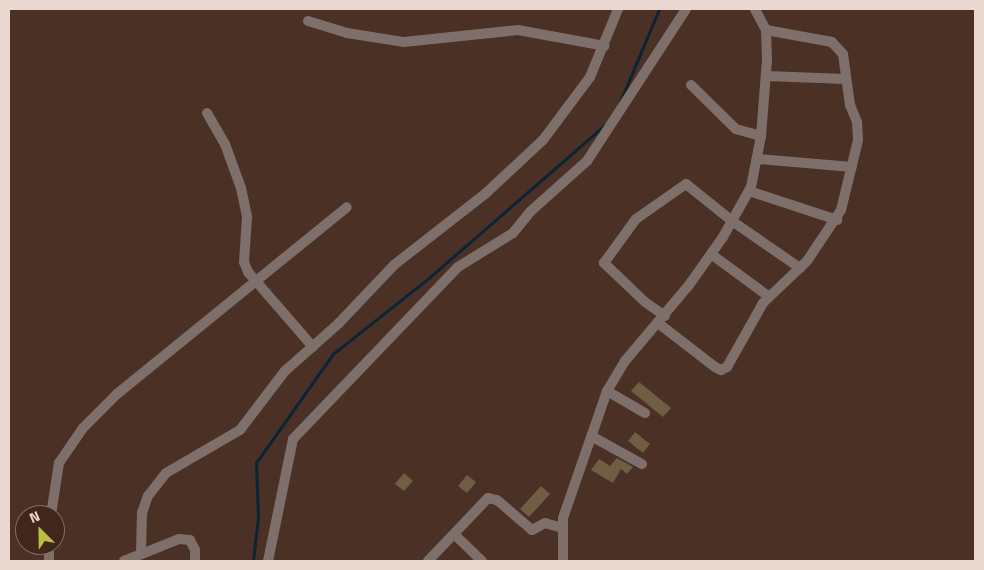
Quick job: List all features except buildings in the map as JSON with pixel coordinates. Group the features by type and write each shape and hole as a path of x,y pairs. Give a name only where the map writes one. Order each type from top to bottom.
{"street":[{"path":"141,553 142,513 148,496 166,473 240,430 285,372 394,265 485,194 543,140 572,104 605,46 618,9"},
{"path":"268,561 293,439 323,404 458,267 513,233 531,211 587,161 686,9"},
{"path":"563,561 562,528 567,505 593,436 607,391 625,361 661,320 711,254 749,191 758,159 766,76 766,30 755,9"},
{"path":"308,21 347,33 404,42 518,30 605,46"},
{"path":"766,30 832,42 843,54 846,79 857,122 852,167 837,220 800,268 768,296 740,348 727,367 721,370 661,320 606,267 605,259 636,220 686,184 732,221 800,268"},
{"path":"766,76 846,79"},
{"path":"691,85 736,128 761,136"},
{"path":"207,113 225,144 241,188 247,217 244,262 255,283 313,346"},
{"path":"758,159 852,167"},
{"path":"749,191 837,220"},
{"path":"53,505 59,463 83,428 117,394 347,207"},
{"path":"711,254 768,296"},
{"path":"607,391 645,413"},
{"path":"593,436 642,464"},
{"path":"428,561 488,498 493,498 532,530 546,523 562,528"},
{"path":"454,534 482,561"},
{"path":"124,561 179,539 190,540 195,550 195,561"}],"waterway":[{"path":"620,102 659,9"},
{"path":"253,561 258,518 256,463 333,354 430,277 605,125"}]}
